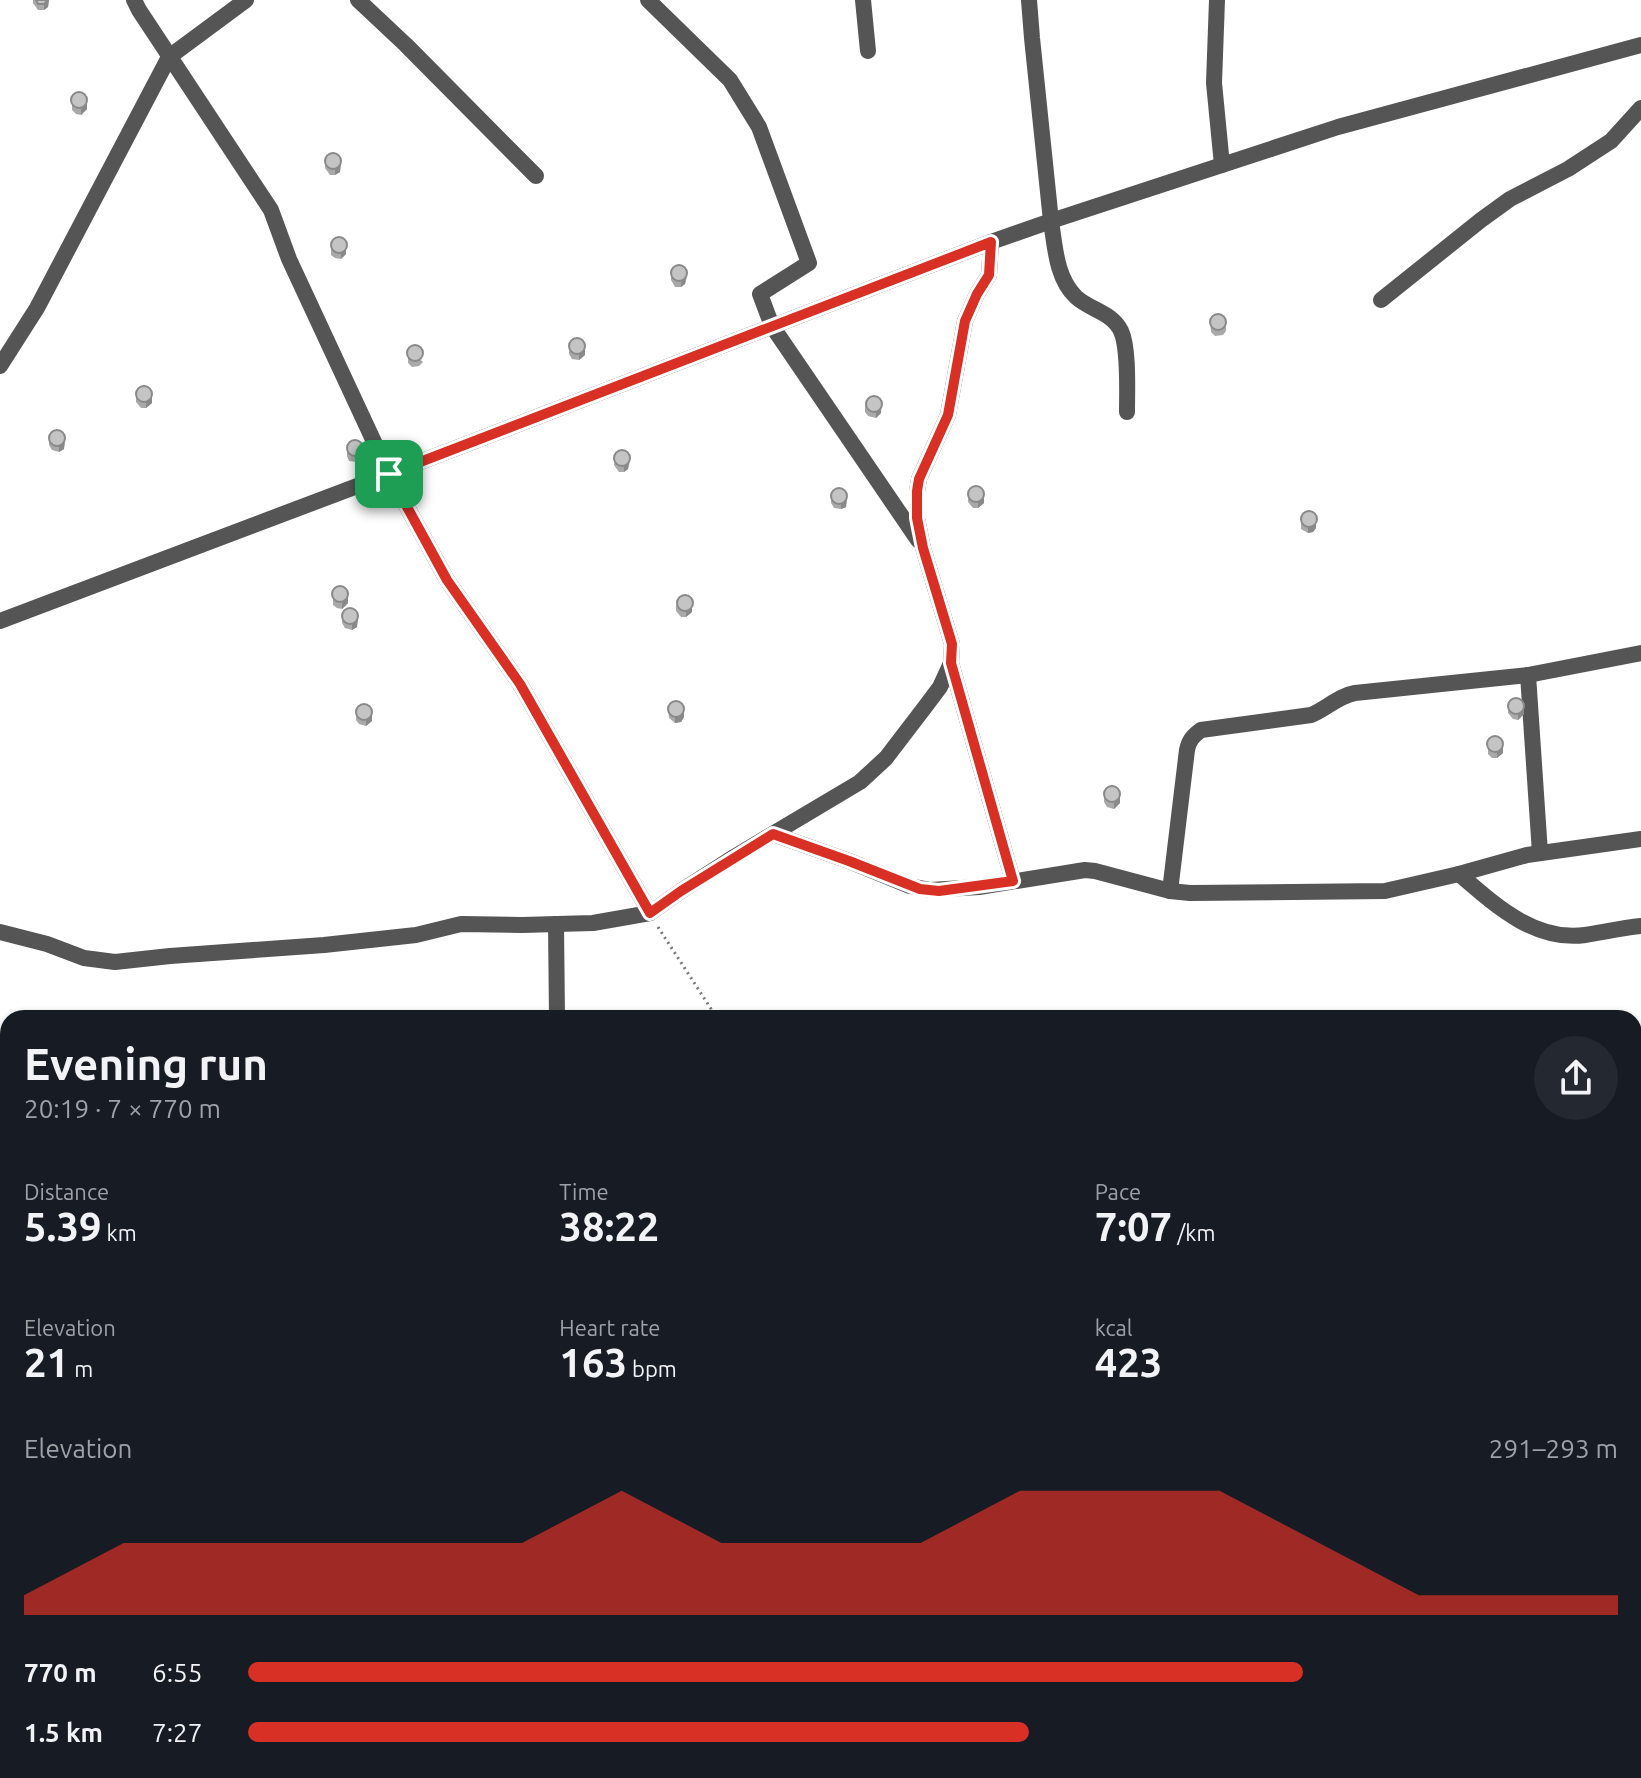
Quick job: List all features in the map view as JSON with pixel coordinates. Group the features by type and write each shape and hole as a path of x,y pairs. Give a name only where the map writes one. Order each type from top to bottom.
{"street":[{"path":"134,0 271,210 289,259 389,474 447,580 520,684 650,913"},
{"path":"0,366 37,308 169,57 246,0"},
{"path":"358,0 536,176"},
{"path":"648,0 730,80 759,127 809,263 760,294 772,326 923,548"},
{"path":"863,0 868,51"},
{"path":"1029,0 1058,266 1076,297 1114,320 1122,332 1127,412"},
{"path":"1217,0 1214,83 1222,165"},
{"path":"0,621 991,242 1338,127 1641,45"},
{"path":"1381,300 1510,199 1568,169 1611,141 1641,108"},
{"path":"991,242 989,275 965,321 948,415 919,479 917,518 952,644 951,663 1013,881"},
{"path":"1170,891 1187,750 1189,742 1201,730 1311,715 1342,696 1355,693 1528,675 1641,653"},
{"path":"0,932 47,944 84,958 115,962 385,939 461,924 593,923 650,913 860,782 886,758 940,687 951,663"},
{"path":"1528,675 1540,853"},
{"path":"773,834 920,889 939,891 1085,870 1190,893 1385,891 1540,853 1641,839"},
{"path":"1459,874 1506,912 1550,935 1583,935 1641,926"},
{"path":"556,924 557,1010"}],"path":[{"path":"650,913 712,1010"}],"building":[{"path":"79,92 85,94 85,106 79,108 73,106 71,100 73,94"},
{"path":"333,153 341,161 333,169 325,161"},
{"path":"339,237 347,245 339,253 331,245"},
{"path":"679,265 687,273 679,281 671,273"},
{"path":"1218,314 1224,316 1224,328 1218,330 1212,328 1210,322 1212,316"},
{"path":"577,338 585,346 577,354 569,346"},
{"path":"415,345 423,353 415,361 407,353"},
{"path":"144,386 152,394 144,402 136,394"},
{"path":"874,396 880,398 880,410 874,412 868,410 866,404 868,398"},
{"path":"57,430 65,438 57,446 49,438"},
{"path":"355,440 363,448 355,456 347,448"},
{"path":"622,450 630,458 622,466 614,458"},
{"path":"976,486 984,494 976,502 968,494"},
{"path":"839,488 847,496 839,504 831,496"},
{"path":"1309,511 1317,519 1309,527 1301,519"},
{"path":"340,586 346,588 346,600 340,602 334,600 332,594 334,588"},
{"path":"685,595 693,603 685,611 677,603"},
{"path":"350,608 358,616 350,624 342,616"},
{"path":"1516,698 1524,706 1516,714 1508,706"},
{"path":"676,701 682,703 682,715 676,717 670,715 668,709 670,703"},
{"path":"364,704 372,712 364,720 356,712"},
{"path":"1495,736 1503,744 1495,752 1487,744"},
{"path":"1112,786 1118,788 1118,800 1112,802 1106,800 1104,794 1106,788"}],"route":[{"path":"991,242 989,275 965,321 948,415 919,479 916,503 923,548 952,644 951,663 1013,881 939,891 920,889 773,834 650,913 520,684 447,580 389,474 991,242"}]}
